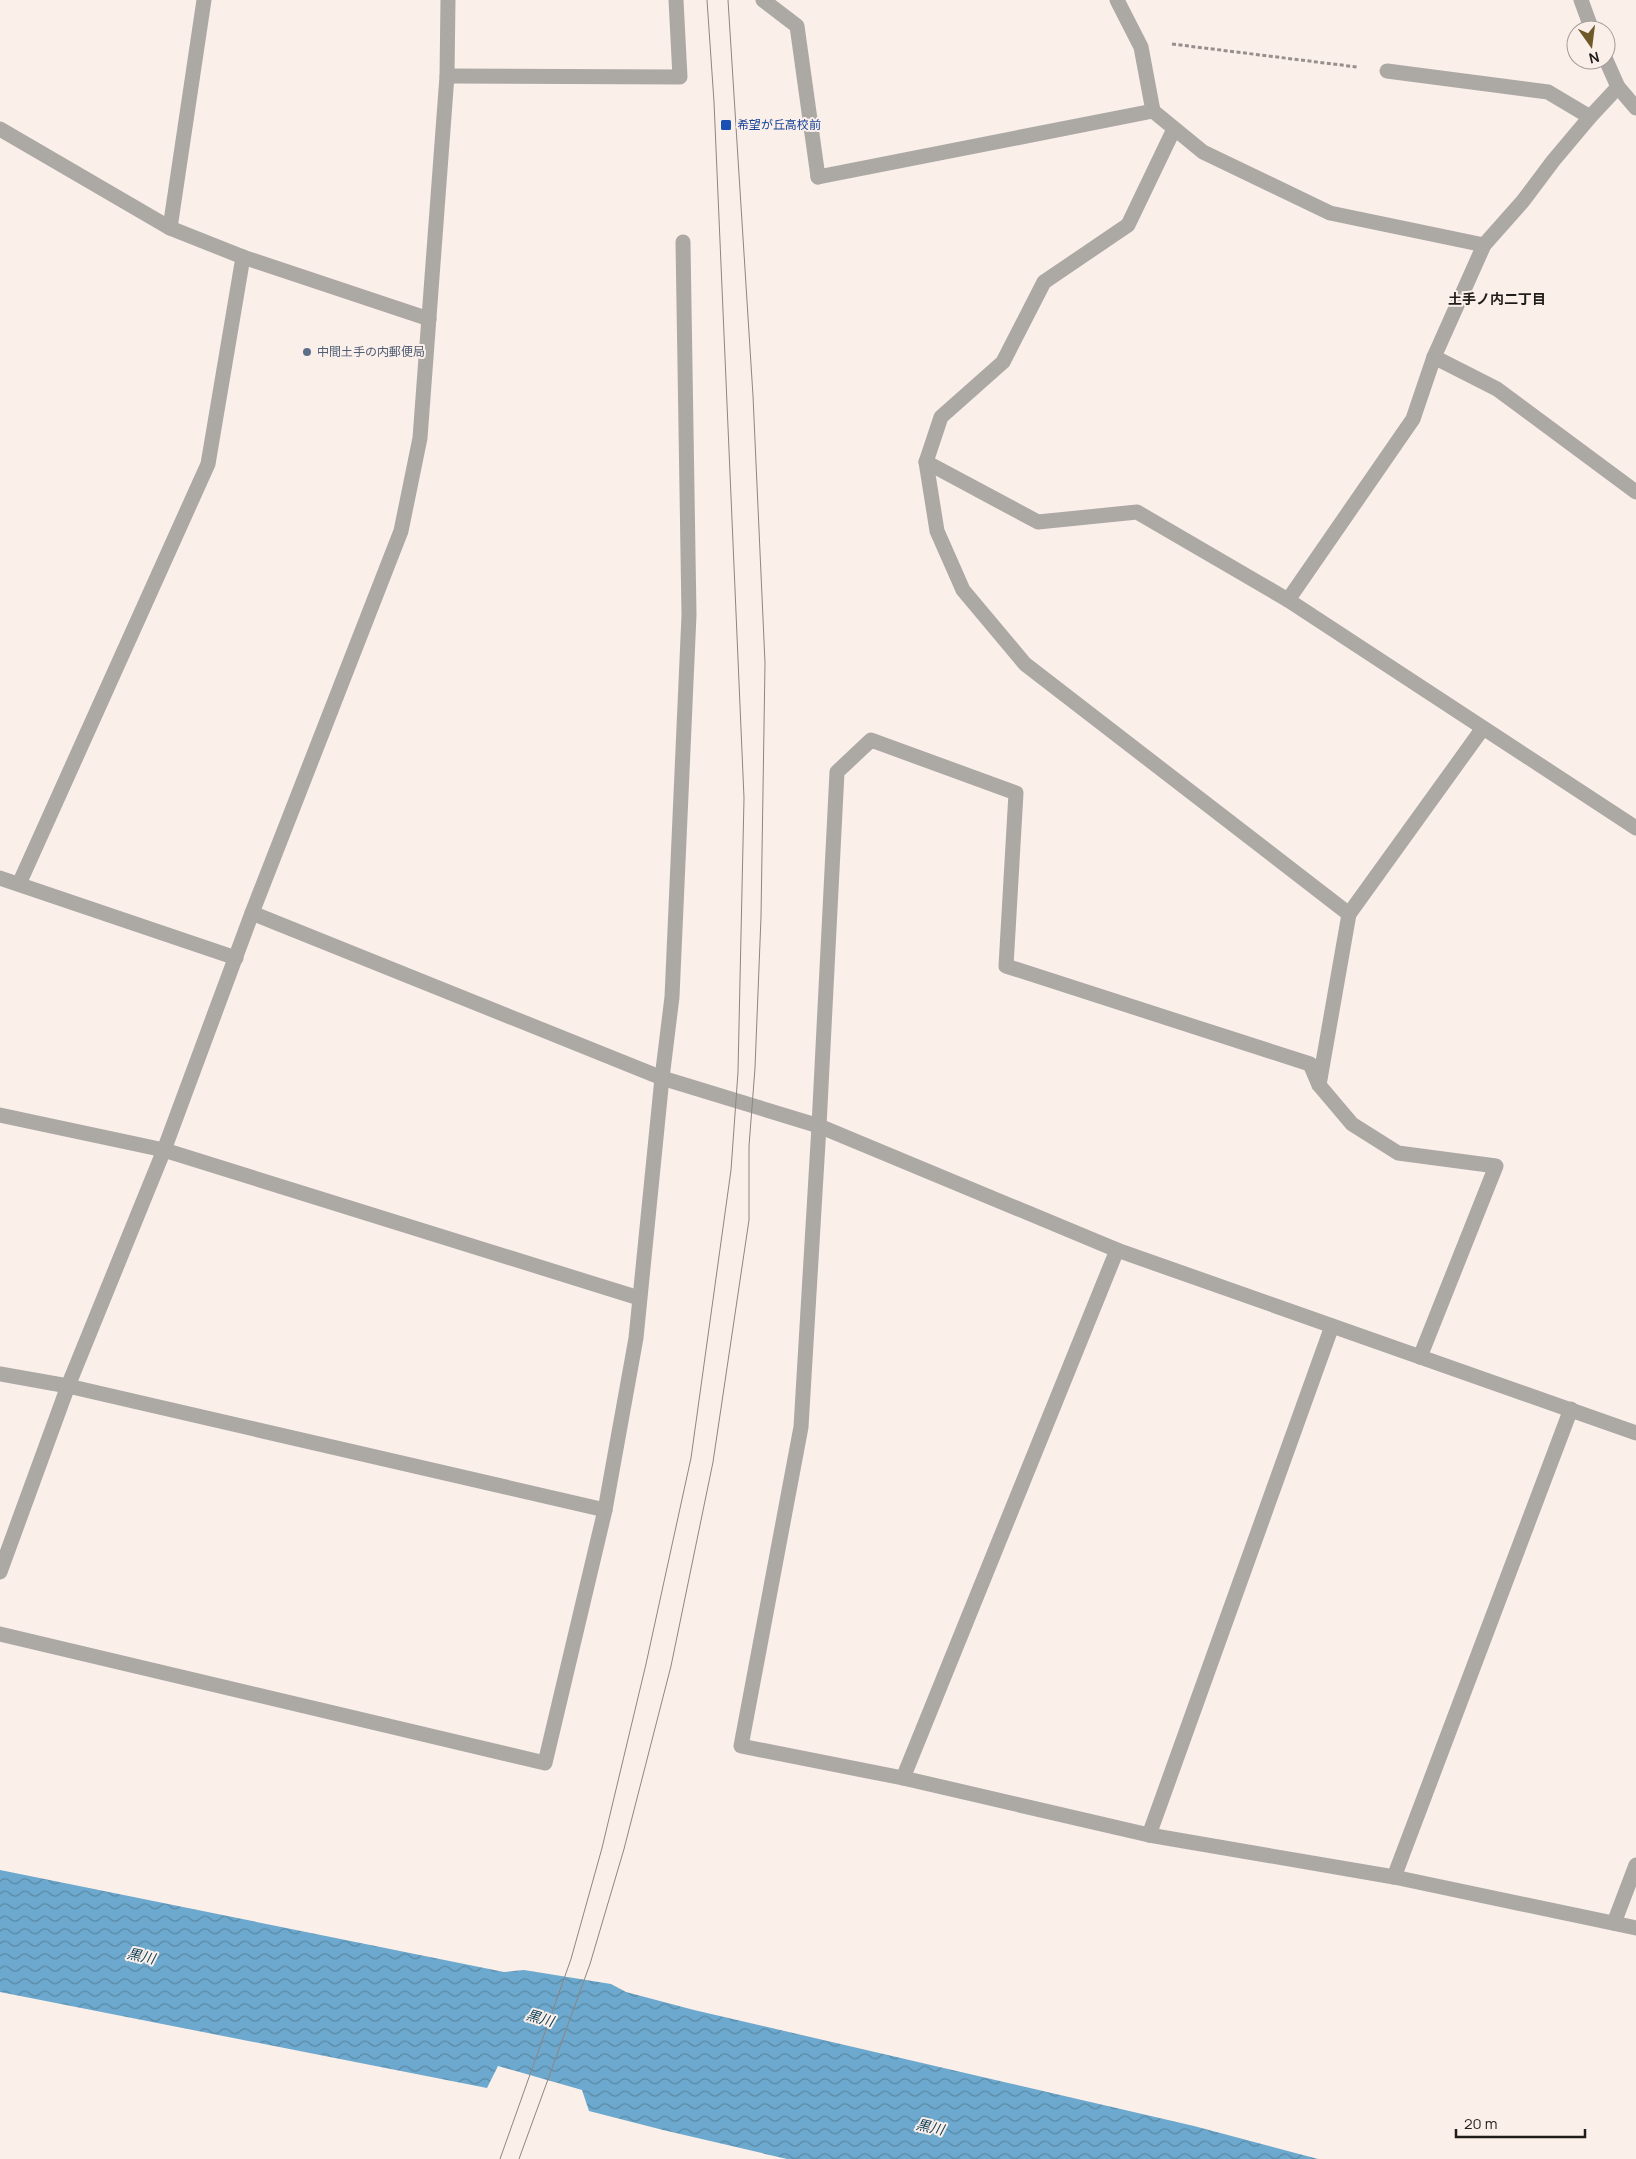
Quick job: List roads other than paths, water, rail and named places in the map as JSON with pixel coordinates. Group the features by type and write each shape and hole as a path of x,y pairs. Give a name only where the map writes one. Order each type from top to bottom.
{"street":[{"path":"170,228 204,0"},
{"path":"0,1572 68,1386 164,1150 252,913 401,531 420,438 447,76 448,0"},
{"path":"447,76 680,77 676,0"},
{"path":"763,0 797,26 818,178 1153,111"},
{"path":"1117,0 1141,48 1153,111 1203,152 1330,212 1484,245"},
{"path":"1581,0 1588,20"},
{"path":"1610,70 1618,87 1636,108"},
{"path":"1387,71 1548,92 1590,116"},
{"path":"1288,600 1413,419 1434,357 1484,245 1523,201 1553,160 1590,116 1618,87"},
{"path":"0,129 170,228 242,258 429,319"},
{"path":"1174,129 1128,225 1044,282 1003,362 940,418 926,462 937,531 963,590 1025,664 1349,914"},
{"path":"0,1634 545,1763 606,1510 636,1338 672,997 689,615 683,242"},
{"path":"19,884 208,464 242,258"},
{"path":"1434,357 1497,389 1636,492"},
{"path":"926,462 1038,522 1137,512 1288,600 1636,828"},
{"path":"1318,1085 1349,914 1483,728"},
{"path":"1420,1357 1496,1166 1398,1152 1352,1124 1318,1085 1310,1064 1006,966 1016,793 871,740 837,772 801,1427 741,1746 903,1778 1149,1834 1394,1877 1636,1928"},
{"path":"0,878 236,958"},
{"path":"252,913 662,1078 819,1126 1117,1250 1636,1433"},
{"path":"0,1115 164,1150 640,1298"},
{"path":"903,1778 1117,1250"},
{"path":"1149,1834 1332,1326"},
{"path":"0,1374 68,1386 606,1510"},
{"path":"1394,1877 1571,1409"},
{"path":"1614,1922 1636,1865"}],"water":[{"name":"黒川","path":"0,1870 504,1972 524,1970 611,1984 626,1992 694,2010 1194,2126 1318,2159 787,2159 589,2111 582,2090 498,2066 487,2088 0,1992"}],"tram line":[{"path":"500,2159 571,1959 602,1848 646,1664 691,1458 731,1170 738,1072 744,798 714,102 707,0"},
{"path":"519,2159 590,1964 624,1849 671,1666 713,1462 749,1220 749,1146 755,1068 761,917 765,663 753,396 728,0"}],"place":[{"name":"希望が丘高校前","path":"726,125"},
{"name":"中間土手の内郵便局","path":"307,352"}],"district":[{"name":"土手ノ内二丁目","path":"1497,299"}]}
